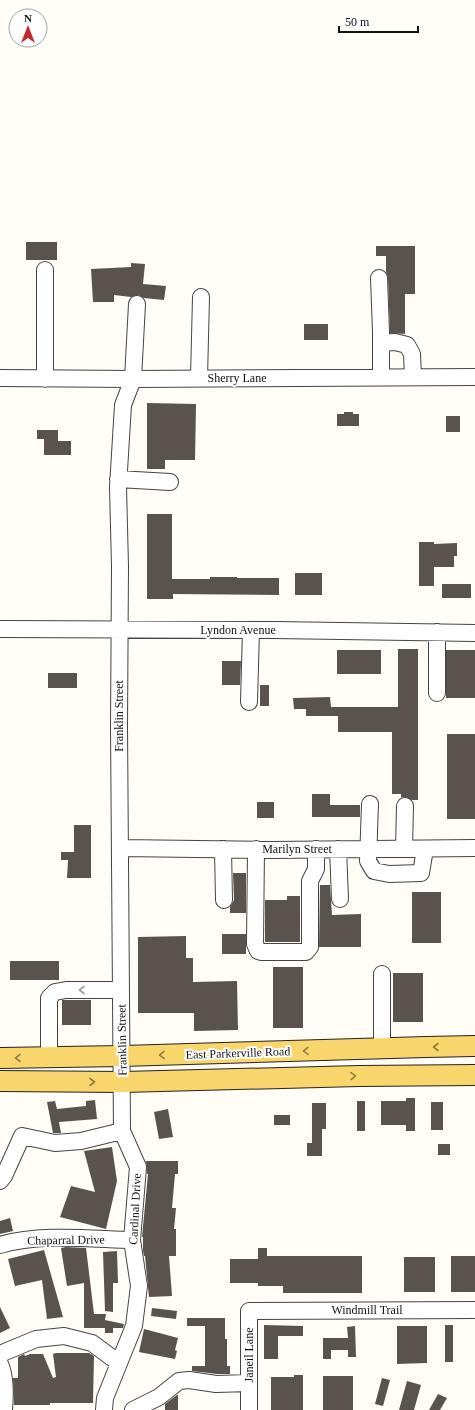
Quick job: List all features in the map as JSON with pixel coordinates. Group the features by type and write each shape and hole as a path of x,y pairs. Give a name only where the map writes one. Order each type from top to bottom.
{"main road":[{"name":"East Parkerville Road","path":"0,1058 49,1058 475,1046"},
{"path":"382,1048 383,1076"},
{"path":"175,1081 224,1070 246,1068 254,1064 255,1052"},
{"path":"0,1082 123,1082 475,1075"}],"street":[{"path":"45,270 45,378"},
{"path":"379,278 381,377"},
{"path":"199,378 201,296"},
{"name":"Franklin Street","path":"122,1131 123,1082 121,990 118,479 123,405 133,379 137,304"},
{"path":"381,343 395,342 407,345 412,354 413,377"},
{"name":"Sherry Lane","path":"0,378 133,379 475,377"},
{"path":"118,479 170,482"},
{"name":"Lyndon Avenue","path":"0,629 475,633"},
{"path":"249,702 251,630"},
{"path":"437,632 437,693"},
{"path":"370,804 368,861 374,871 389,874 421,872 425,849"},
{"path":"404,849 405,806"},
{"name":"Marilyn Street","path":"120,848 475,848"},
{"path":"223,849 224,900"},
{"path":"256,849 255,944 258,951 261,952 306,952 309,950 310,881 316,869 316,849"},
{"path":"338,849 340,899"},
{"path":"382,974 382,1048"},
{"path":"49,1058 49,998 56,992 66,990 121,990"},
{"path":"0,1181 4,1176 22,1136 55,1143 81,1141 122,1131"},
{"name":"Cardinal Drive","path":"104,1410 105,1398 134,1326 139,1286 132,1240 138,1167 122,1131"},
{"name":"Chaparral Drive","path":"0,1245 9,1242 48,1238 132,1240"},
{"name":"Windmill Trail","path":"260,1311 475,1310"},
{"name":"Janeil Lane","path":"249,1410 249,1311 260,1311"},
{"path":"0,1354 36,1339 64,1336 92,1343 119,1363"},
{"path":"0,1364 3,1372 5,1398 4,1410"},
{"path":"133,1410 159,1397 179,1381 189,1380 216,1384 249,1383"}],"building":[{"path":"26,242 57,242 57,260 26,260"},
{"path":"376,246 415,246 415,294 405,294 405,334 390,333 386,256 376,256"},
{"path":"131,263 145,264 143,284 166,286 164,300 144,298 138,295 131,297 114,295 114,302 93,302 91,269 131,267"},
{"path":"304,324 328,324 328,340 304,340"},
{"path":"147,403 196,404 195,460 165,460 165,469 147,469"},
{"path":"344,412 359,414 359,426 337,426 337,414 344,414"},
{"path":"446,416 460,416 460,432 446,432"},
{"path":"37,430 58,430 58,441 71,441 71,455 44,455 44,439 37,439"},
{"path":"147,514 172,514 172,579 210,579 210,577 279,578 279,595 173,594 173,599 147,599"},
{"path":"419,542 434,542 434,544 457,543 457,556 454,556 454,567 434,567 434,586 419,586"},
{"path":"295,573 322,573 322,595 295,595"},
{"path":"442,584 471,584 471,598 442,598"},
{"path":"398,649 418,649 418,800 401,797 401,794 392,794 392,732 338,732 338,716 306,716 306,709 294,709 293,698 330,697 331,707 398,707"},
{"path":"337,650 381,650 381,674 337,674"},
{"path":"446,650 475,650 475,698 446,698"},
{"path":"222,661 241,661 240,685 222,685"},
{"path":"48,673 77,673 77,688 48,688"},
{"path":"260,685 269,685 269,706 260,706"},
{"path":"447,734 475,734 475,819 447,819"},
{"path":"312,794 330,794 330,805 360,805 360,817 312,817"},
{"path":"257,802 274,802 274,818 257,818"},
{"path":"74,825 91,825 91,878 67,878 68,860 61,860 61,852 74,852"},
{"path":"233,873 246,873 246,913 230,913 230,907 234,900"},
{"path":"320,885 330,885 332,915 361,914 361,947 319,947"},
{"path":"412,892 441,892 441,943 412,943"},
{"path":"287,896 300,896 300,942 265,942 265,900 287,900"},
{"path":"222,934 246,934 246,954 222,954"},
{"path":"186,936 186,958 193,958 193,982 237,981 238,1030 194,1031 194,1013 138,1013 138,937"},
{"path":"10,961 59,961 59,980 10,980"},
{"path":"273,967 303,967 303,1028 273,1028"},
{"path":"393,973 423,973 423,1022 393,1022"},
{"path":"62,1000 91,1000 91,1025 62,1025"},
{"path":"406,1098 415,1098 415,1131 406,1131 406,1125 381,1125 381,1101 406,1101"},
{"path":"95,1100 97,1119 59,1122 61,1133 53,1133 47,1102 55,1101 57,1109 86,1106 86,1101"},
{"path":"357,1101 365,1101 365,1131 357,1131"},
{"path":"431,1102 443,1102 443,1130 431,1130"},
{"path":"312,1103 326,1103 326,1129 322,1129 322,1156 307,1156 307,1143 312,1143"},
{"path":"168,1109 173,1137 159,1139 154,1112"},
{"path":"274,1115 290,1115 290,1125 274,1125"},
{"path":"438,1144 450,1144 450,1155 438,1155"},
{"path":"112,1147 117,1181 106,1229 60,1217 71,1186 95,1192 84,1151"},
{"path":"146,1161 178,1161 178,1174 175,1174 172,1208 176,1208 174,1229 176,1229 176,1256 169,1256 172,1296 149,1297 142,1237 148,1174"},
{"path":"10,1218 13,1231 0,1234 0,1221"},
{"path":"61,1248 86,1248 94,1314 106,1314 105,1320 124,1324 123,1328 113,1328 113,1333 105,1333 105,1328 84,1328 84,1283 67,1286"},
{"path":"258,1248 267,1248 267,1256 362,1256 362,1293 283,1293 283,1286 258,1286 258,1283 230,1283 230,1259 258,1259"},
{"path":"44,1250 63,1317 47,1319 42,1280 15,1286 8,1259"},
{"path":"117,1251 118,1283 113,1283 113,1312 105,1311 103,1252"},
{"path":"451,1256 475,1256 475,1292 451,1292"},
{"path":"404,1257 435,1257 435,1292 404,1292"},
{"path":"0,1307 10,1328 0,1333"},
{"path":"152,1308 177,1311 176,1319 151,1316"},
{"path":"187,1318 225,1318 227,1366 230,1366 230,1374 192,1371 192,1366 205,1366 205,1326 187,1326"},
{"path":"264,1325 303,1326 303,1336 278,1336 278,1359 264,1359"},
{"path":"445,1325 453,1325 453,1362 445,1362"},
{"path":"355,1326 356,1357 348,1357 348,1350 331,1350 331,1359 323,1359 323,1338 348,1338 347,1327"},
{"path":"397,1326 427,1326 427,1363 397,1364"},
{"path":"144,1329 178,1338 175,1350 177,1351 175,1359 139,1352"},
{"path":"89,1353 94,1356 93,1403 14,1405 13,1378 18,1378 18,1357 24,1354 25,1356 30,1354 43,1354 53,1378 56,1377 53,1354"},
{"path":"294,1375 303,1375 303,1410 271,1410 271,1377 294,1377"},
{"path":"323,1376 353,1376 353,1410 323,1410"},
{"path":"382,1378 390,1380 383,1406 375,1404"},
{"path":"407,1381 421,1385 414,1410 399,1410"},
{"path":"438,1394 447,1398 440,1410 429,1410"},
{"path":"177,1395 178,1410 165,1410 165,1404"}]}
